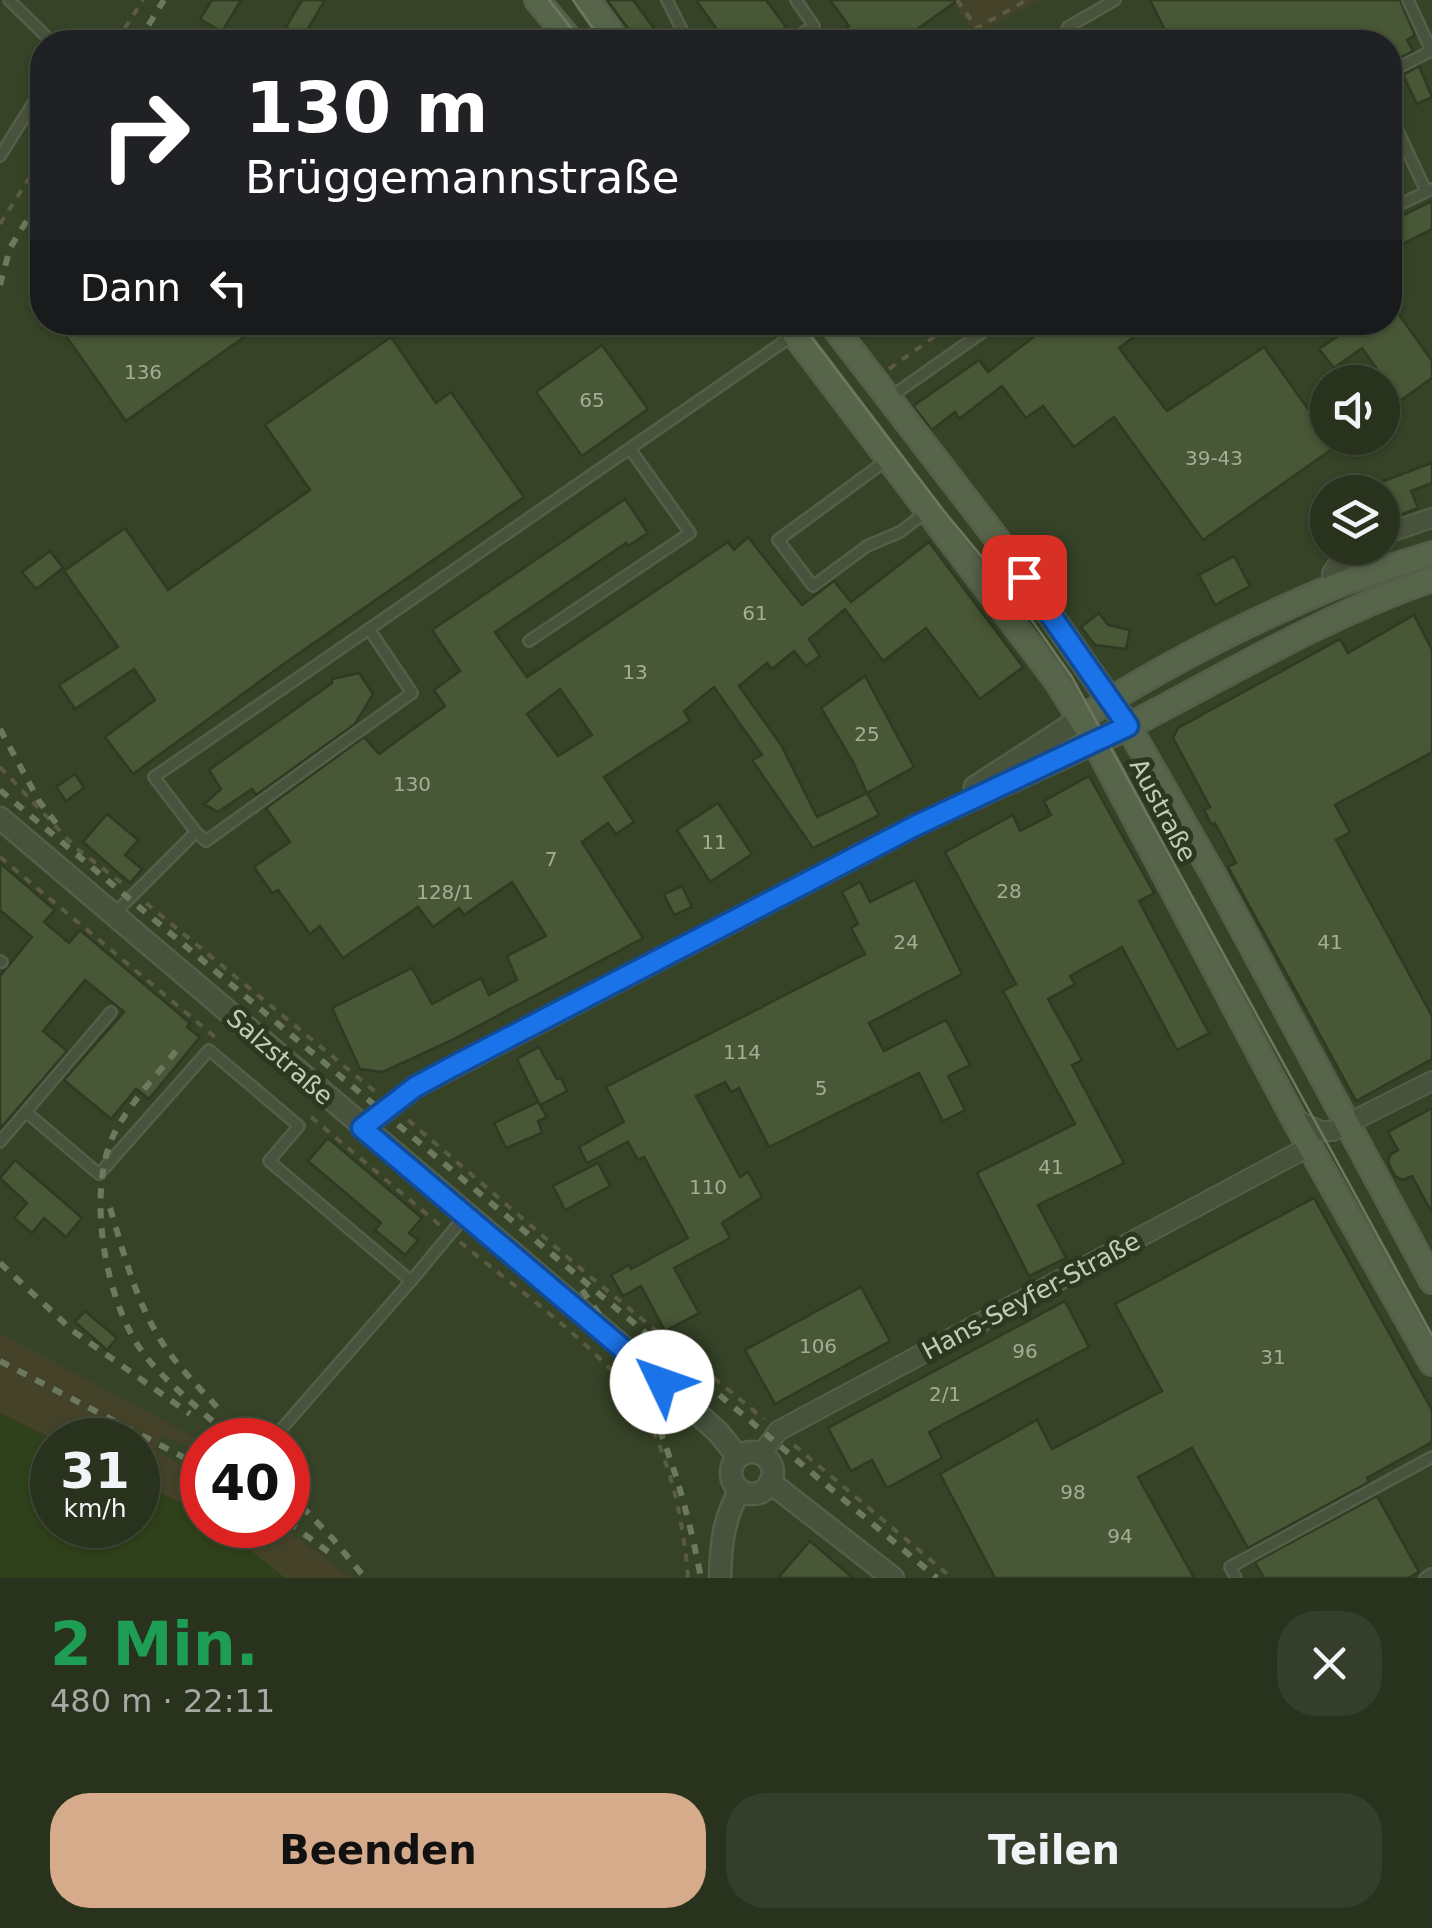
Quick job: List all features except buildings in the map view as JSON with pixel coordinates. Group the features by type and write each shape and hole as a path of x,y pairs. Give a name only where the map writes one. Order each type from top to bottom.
{"main road":[{"path":"538,0 562,30"},
{"path":"588,0 609,30"},
{"name":"Austraße","path":"794,335 1056,680 1095,743 1294,1120 1431,1358"},
{"name":"Austraße","path":"840,335 997,539 1128,726 1432,1281"},
{"path":"1080,719 1164,668 1334,586 1432,554"},
{"path":"1095,743 1310,628 1380,596 1432,579"}],"street":[{"path":"1400,529 1432,518"},
{"path":"1334,586 1332,574 1337,565"},
{"path":"915,826 1080,719"},
{"path":"362,1128 415,1087 915,826 1095,743"},
{"name":"Salzstraße","path":"0,818 620,1344 719,1432 738,1457"},
{"path":"1294,1120 1333,1132 1432,1082"},
{"name":"Hans-Seyfer-Straße","path":"761,1454 778,1431 1310,1146"},
{"path":"749,1452 761,1454 770,1463 770,1482 760,1492 740,1490 731,1474 738,1457 749,1452"},
{"path":"770,1482 893,1578"},
{"path":"720,1578 721,1537 740,1490"}],"lane":[{"path":"9,0 40,30"},
{"path":"667,0 682,30"},
{"path":"796,0 814,26 808,30"},
{"path":"1066,30 1115,0"},
{"path":"1402,66 1432,52 1408,0"},
{"path":"0,156 30,109"},
{"path":"1402,137 1429,190 1402,203"},
{"path":"369,629 412,692 206,841 154,777 630,449 780,335"},
{"path":"882,389 975,335"},
{"path":"528,642 690,533 630,449"},
{"path":"887,460 778,540 813,586 868,546 900,532 928,512"},
{"path":"114,915 196,832"},
{"path":"0,1142 111,1012"},
{"path":"26,1112 99,1174 210,1050 298,1126 269,1161 410,1281"},
{"path":"292,1418 466,1214"},
{"path":"1236,1578 1230,1567 1432,1457"}],"path":[{"path":"124,30 144,0"},
{"path":"957,0 978,28 1026,0"},
{"path":"0,224 30,177"},
{"path":"882,389 940,335"},
{"path":"0,767 76,848 390,1104 952,1578"},
{"path":"0,857 225,1045"},
{"path":"300,1108 602,1360 641,1408 666,1466 688,1578"}],"shaded area":[{"path":"950,0 1040,0 985,30 972,30"},
{"path":"0,1333 158,1418 30,1418 30,1428 0,1413"},
{"path":"0,1413 30,1428 30,1548 160,1548 160,1492 180,1503 180,1548 248,1548 285,1578 0,1578"},
{"path":"160,1419 180,1430 180,1443 163,1435 160,1440"},
{"path":"160,1452 180,1464 180,1503 160,1492"},
{"path":"310,1547 351,1578 285,1578 248,1548"}],"tram line":[{"path":"549,0 573,30"},
{"path":"573,0 594,30"},
{"path":"810,335 943,510 1016,598 1072,677 1432,1335"}],"railway":[{"path":"145,30 164,0"},
{"path":"0,285 10,248 30,216"},
{"path":"0,729 39,801 59,827"},
{"path":"0,790 937,1578"},
{"path":"176,1051 115,1132 101,1184 101,1214 110,1277 130,1332 154,1366 209,1418"},
{"path":"110,1208 130,1272 157,1334 184,1372 217,1407"},
{"path":"0,1263 73,1331 190,1414"},
{"path":"582,1290 625,1358 658,1427 683,1500 701,1578"},
{"path":"0,1361 180,1455"},
{"path":"310,1515 365,1578"},
{"path":"310,1538 334,1556"}],"route":[{"path":"662,1382 362,1128 415,1087 448,1069 915,826 1128,726 1024,577"}]}
